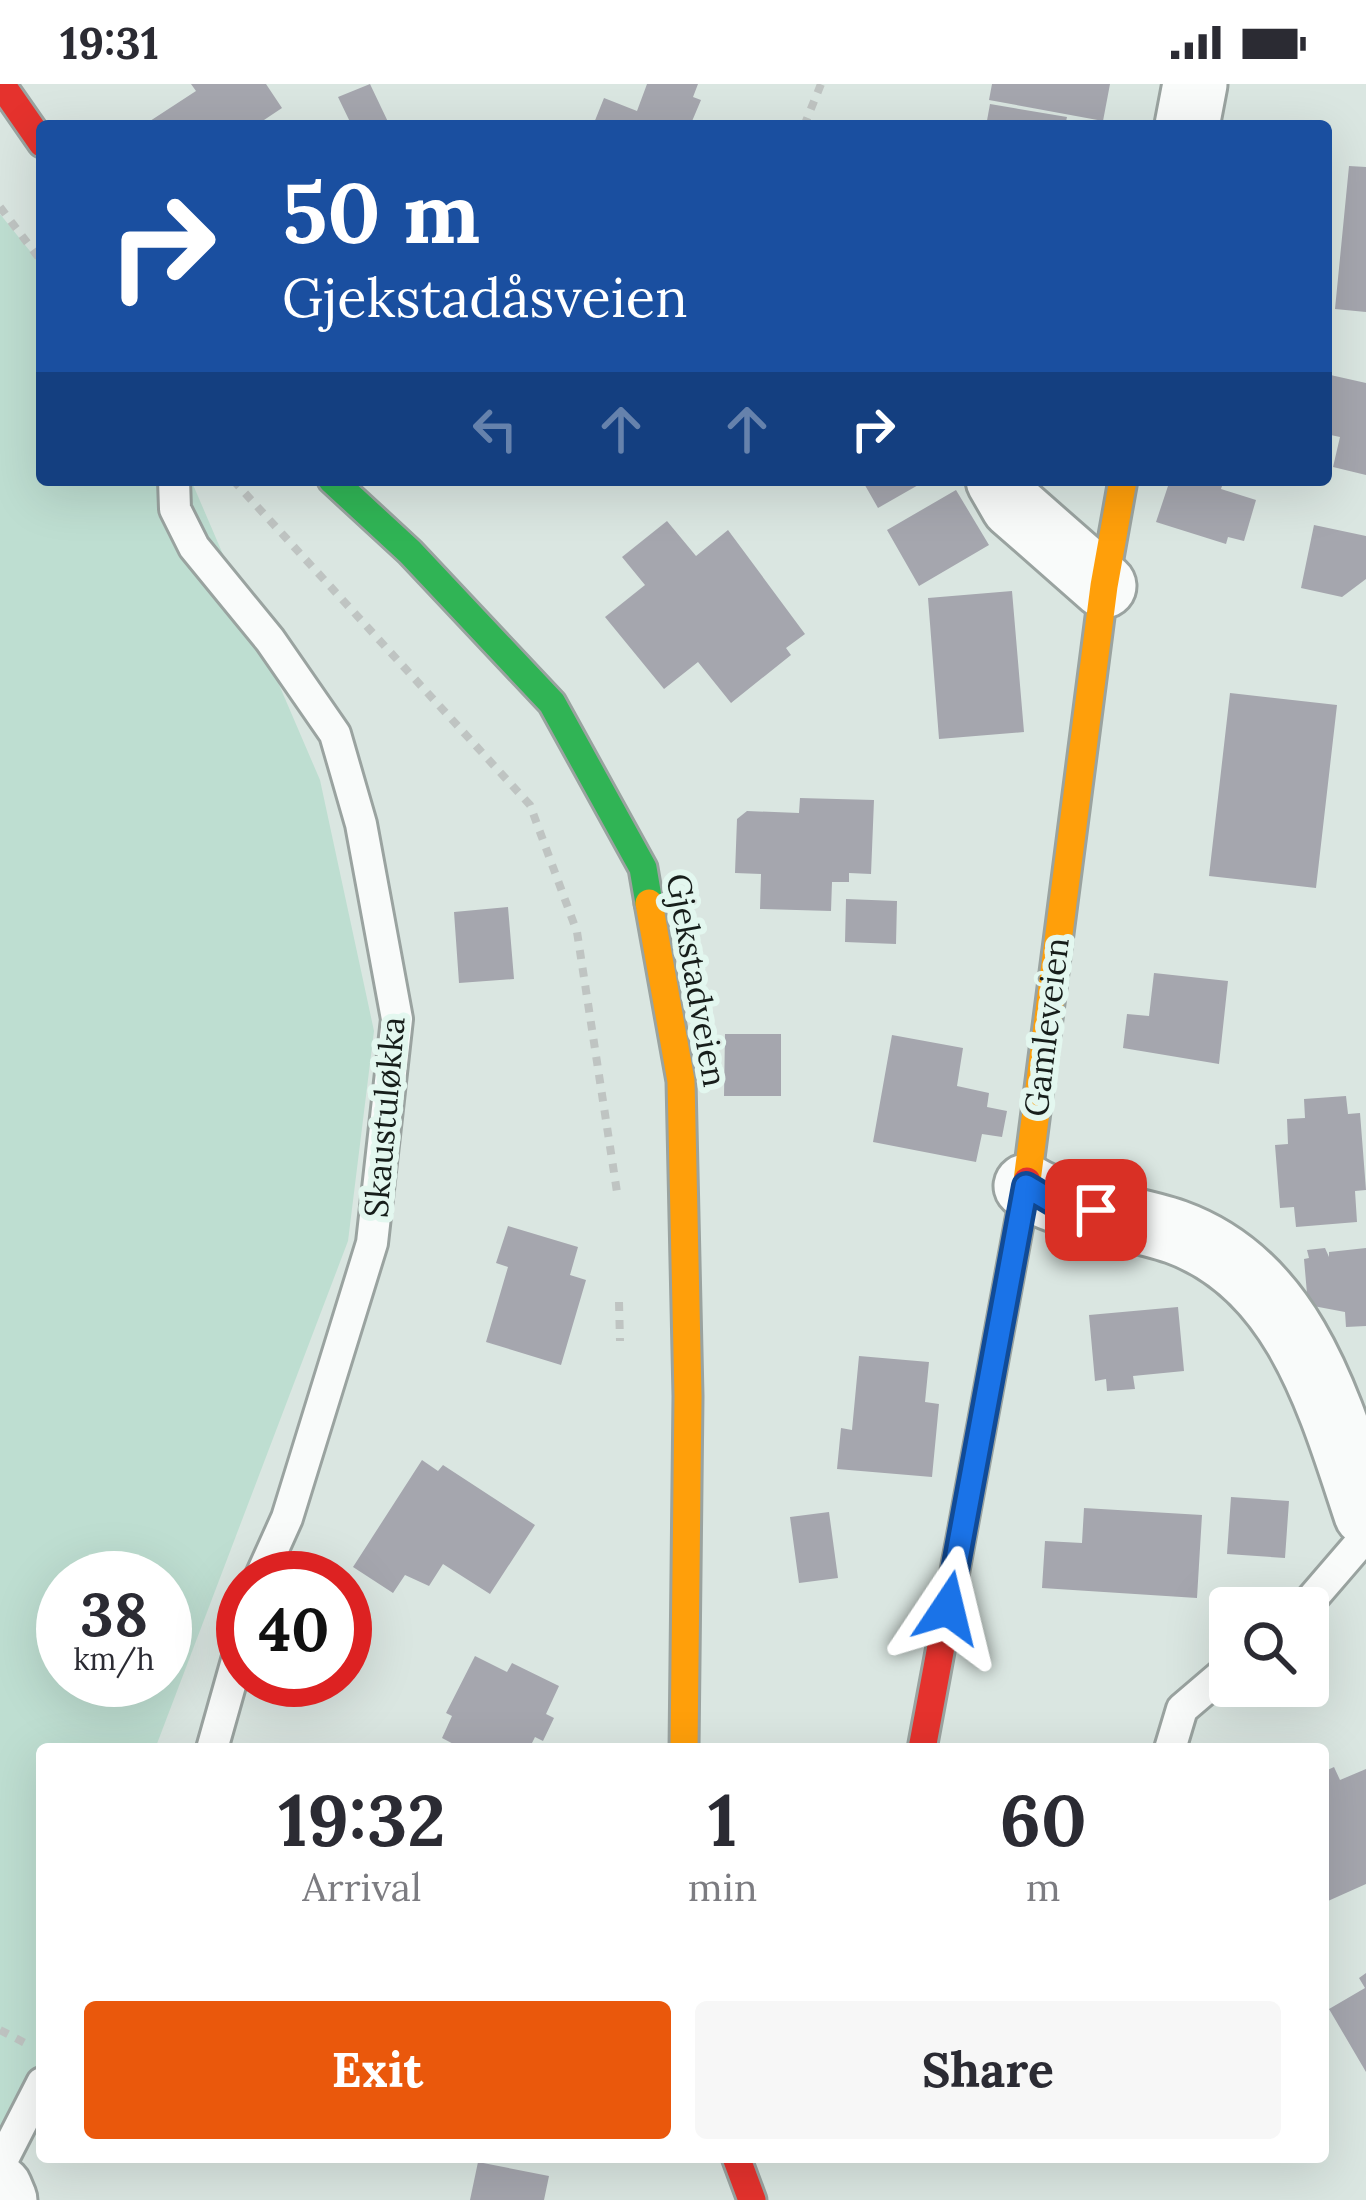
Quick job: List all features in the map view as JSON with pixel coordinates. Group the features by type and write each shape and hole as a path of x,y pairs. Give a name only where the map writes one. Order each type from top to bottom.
{"street":[{"path":"1,84 36,134"},
{"path":"1188,120 1195,84"},
{"name":"Gjekstadveien","path":"338,486 410,552 552,703 643,868 681,1081 688,1396 684,1743"},
{"path":"1001,486 1013,506 1104,586"},
{"name":"Gamleveien","path":"923,1743 1026,1186 1104,586 1122,486"},
{"path":"1026,1186 1053,1202 1176,1232 1215,1251 1253,1279 1291,1330 1319,1382 1366,1514"},
{"path":"738,2163 752,2200"},
{"path":"0,2188 5,2200"}],"lane":[{"name":"Skaustuløkka","path":"174,486 175,509 194,548 270,640 335,734 362,824 397,1019 372,1244 287,1518 272,1551"},
{"path":"1322,1587 1366,1536"},
{"path":"1172,1743 1182,1709 1209,1686"},
{"path":"214,1743 224,1707"},
{"path":"0,2165 36,2095"}],"path":[{"path":"806,120 821,84"},
{"path":"0,207 36,254"},
{"path":"238,486 530,805 577,932 619,1206"},
{"path":"619,1287 620,1350"}],"green space":[{"path":"0,214 36,259 36,486 194,486 320,780 374,1031 348,1241 230,1551 216,1551 216,1588 192,1652 192,1551 36,1551 36,1707 171,1707 157,1743 36,1743 36,2097 0,2200"}],"building":[{"path":"191,84 266,84 282,108 264,120 152,120 196,91"},
{"path":"370,84 387,120 349,120 338,97"},
{"path":"647,84 698,84 693,97 701,100 693,120 595,120 604,98 637,111"},
{"path":"992,84 1110,84 1103,120 989,100"},
{"path":"990,104 1067,117 1066,120 987,120"},
{"path":"1349,166 1366,167 1366,312 1335,309"},
{"path":"1332,375 1366,383 1366,475 1333,467 1340,437 1332,435"},
{"path":"865,486 916,486 878,508"},
{"path":"1168,486 1222,486 1256,500 1244,541 1228,537 1226,544 1156,522"},
{"path":"956,490 989,545 919,586 887,530"},
{"path":"667,521 696,556 728,530 805,634 786,648 791,655 731,703 698,662 664,689 605,617 645,585 622,557"},
{"path":"1314,525 1366,536 1366,579 1342,597 1301,588"},
{"path":"1012,591 1024,732 939,739 928,598"},
{"path":"1230,693 1337,705 1316,888 1209,876"},
{"path":"800,798 874,800 871,874 849,873 849,882 832,882 831,911 760,909 761,874 735,873 737,819 747,811 799,813"},
{"path":"846,899 897,901 896,944 845,942"},
{"path":"508,907 514,979 459,983 454,912"},
{"path":"1154,973 1228,981 1219,1064 1123,1048 1127,1014 1149,1016"},
{"path":"725,1034 781,1034 781,1096 724,1096"},
{"path":"892,1035 963,1048 957,1086 989,1093 987,1107 1007,1111 1002,1137 982,1134 976,1162 873,1142"},
{"path":"1346,1096 1348,1114 1360,1113 1366,1190 1355,1191 1357,1222 1296,1227 1294,1207 1280,1208 1275,1145 1288,1144 1287,1119 1305,1118 1304,1099"},
{"path":"508,1226 578,1247 570,1275 586,1280 561,1365 486,1342 508,1267 496,1263"},
{"path":"1325,1248 1329,1257 1329,1252 1366,1248 1366,1326 1346,1327 1345,1312 1308,1305 1304,1259 1309,1258 1307,1250"},
{"path":"1178,1307 1184,1371 1133,1376 1135,1389 1107,1391 1106,1379 1095,1381 1089,1315"},
{"path":"859,1356 929,1362 925,1402 939,1404 932,1477 837,1469 841,1428 852,1430"},
{"path":"422,1460 438,1471 443,1465 535,1525 490,1594 443,1564 429,1586 405,1575 393,1593 372,1579 372,1551 363,1551"},
{"path":"1231,1497 1289,1501 1285,1558 1227,1554"},
{"path":"1084,1508 1202,1515 1197,1598 1042,1588 1045,1541 1082,1543"},
{"path":"829,1512 838,1578 799,1583 790,1517"},
{"path":"475,1656 507,1672 512,1663 559,1686 546,1714 554,1718 543,1741 535,1737 532,1743 452,1743 442,1738 452,1716 446,1713"},
{"path":"1334,1767 1340,1780 1366,1769 1366,1884 1329,1901 1329,1769"},
{"path":"1366,1973 1366,2072 1329,2009 1365,1988 1359,1978"},
{"path":"478,2163 549,2176 544,2200 470,2200"}],"traffic: fast":[{"path":"338,486 410,552 552,703 643,868 649,903"}],"traffic: slow":[{"path":"1027,1181 1104,586 1122,486"},
{"path":"649,903 681,1081 688,1396 684,1743"}],"traffic: jam":[{"path":"1,84 36,134"},
{"path":"923,1743 1027,1181"},
{"path":"738,2163 752,2200"}],"route":[{"path":"948,1608 1026,1186 1053,1202 1096,1210"}]}
